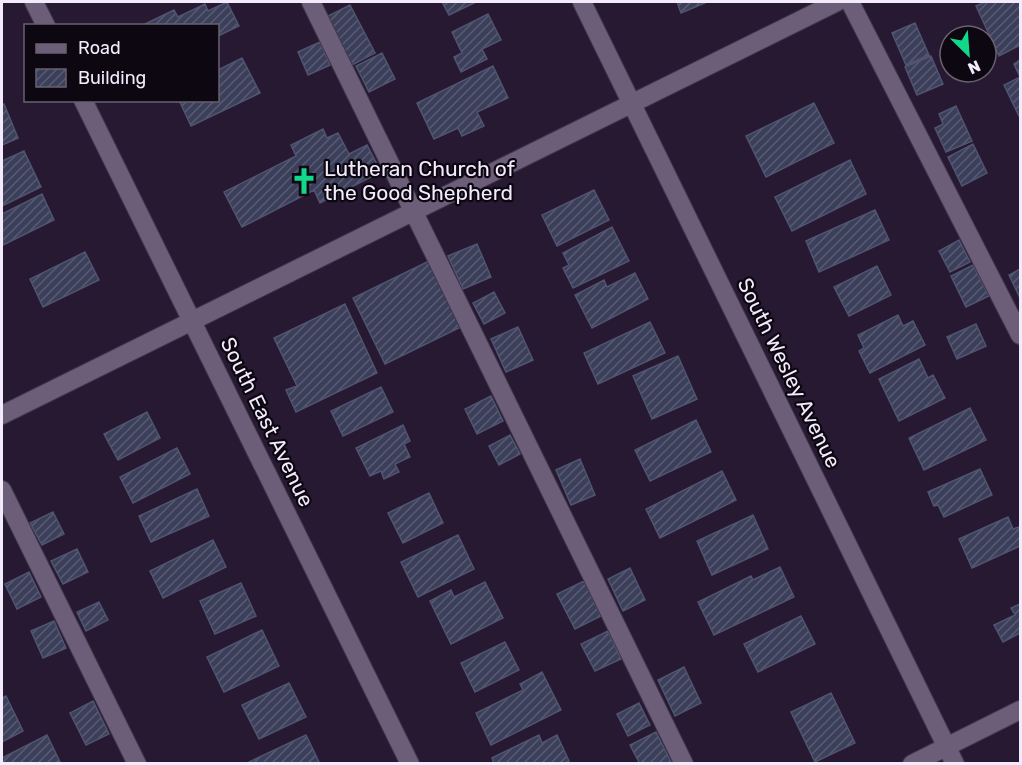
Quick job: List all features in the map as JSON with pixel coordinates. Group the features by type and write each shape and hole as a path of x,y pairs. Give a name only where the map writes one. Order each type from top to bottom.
{"street":[{"path":"34,2 45,24"},
{"path":"311,2 684,764"},
{"name":"South Wesley Avenue","path":"582,2 955,764"},
{"path":"2,415 837,2"},
{"path":"850,2 1020,335"},
{"name":"South East Avenue","path":"84,102 410,764"},
{"path":"2,490 137,764"},
{"path":"912,764 1020,710"}],"building":[{"path":"227,2 239,26 219,36 219,24 145,24 174,10 178,17 205,4 208,11"},
{"path":"442,2 476,2 449,15"},
{"path":"677,2 707,2 681,13"},
{"path":"985,2 1020,2 1020,45 999,56 998,24 984,24 976,6"},
{"path":"350,5 375,53 352,65 328,16"},
{"path":"488,14 501,40 482,49 487,59 461,72 454,57 462,53 452,32"},
{"path":"915,23 929,55 906,65 892,33"},
{"path":"320,42 330,65 308,75 298,52"},
{"path":"382,53 395,79 369,92 356,66"},
{"path":"931,56 938,72 938,84 943,84 917,95 905,67"},
{"path":"242,58 260,93 191,126 180,102 219,102 219,70"},
{"path":"1020,60 1020,77 1014,64"},
{"path":"493,66 508,98 477,112 484,126 462,136 458,128 434,139 417,103"},
{"path":"1020,77 1020,116 1019,116 1004,85"},
{"path":"814,103 834,143 766,177 746,136"},
{"path":"4,104 18,138 2,145 2,105"},
{"path":"956,106 972,141 946,152 935,128 943,124 939,114"},
{"name":"Lutheran Church of the Good Shepherd","path":"323,129 327,138 338,133 349,154 367,145 381,172 320,203 314,190 242,227 224,192 296,156 291,145"},
{"path":"973,144 987,173 962,186 948,157"},
{"path":"24,151 41,187 2,206 2,161"},
{"path":"850,160 866,194 792,231 775,197"},
{"path":"594,190 609,220 557,246 542,215"},
{"path":"42,194 54,220 3,245 2,214"},
{"path":"875,210 889,240 819,272 806,241"},
{"path":"612,227 629,261 573,288 563,268 569,265 563,253"},
{"path":"959,240 970,262 950,272 939,251"},
{"path":"477,244 491,277 463,289 448,256"},
{"path":"85,252 99,280 43,307 30,279"},
{"path":"429,261 461,327 385,364 353,298"},
{"path":"973,265 989,296 966,307 951,276"},
{"path":"877,266 891,295 849,316 834,287"},
{"path":"1020,269 1020,298 1009,275"},
{"path":"635,273 648,299 592,328 575,295 604,280 607,287"},
{"path":"494,292 505,313 484,324 473,303"},
{"path":"345,304 377,373 296,412 286,390 297,386 274,338"},
{"path":"898,315 903,326 913,321 925,345 870,373 859,351 864,348 858,335"},
{"path":"650,322 665,353 598,384 584,353"},
{"path":"976,324 986,346 957,359 947,337"},
{"path":"518,327 533,360 506,372 491,339"},
{"path":"678,356 697,399 652,419 633,376"},
{"path":"919,359 928,378 933,375 945,398 899,421 879,379"},
{"path":"381,387 393,412 343,436 331,411"},
{"path":"491,396 503,421 477,434 465,409"},
{"path":"970,408 986,440 924,470 909,438"},
{"path":"147,412 160,438 118,460 104,434"},
{"path":"696,420 711,452 650,481 635,450"},
{"path":"403,425 410,441 404,444 410,457 395,464 399,472 384,479 381,471 370,476 356,448"},
{"path":"510,435 520,454 499,465 489,446"},
{"path":"177,448 190,474 133,503 120,477"},
{"path":"580,459 595,495 571,505 556,470"},
{"path":"980,469 992,495 944,517 938,505 934,506 928,492"},
{"path":"722,471 736,500 660,538 646,509"},
{"path":"197,489 209,516 151,542 139,516"},
{"path":"429,493 443,523 403,543 388,513"},
{"path":"53,512 64,534 42,545 30,523"},
{"path":"753,515 768,549 712,575 697,541"},
{"path":"1008,517 1013,529 1019,527 1020,546 972,568 959,539"},
{"path":"458,535 474,569 418,597 401,562"},
{"path":"213,540 226,567 163,598 150,571"},
{"path":"77,549 88,572 63,584 51,561"},
{"path":"780,567 794,597 714,635 698,602 751,576 753,580"},
{"path":"630,568 645,600 623,611 608,579"},
{"path":"29,572 41,597 17,609 5,584"},
{"path":"584,581 601,616 575,629 557,594"},
{"path":"485,582 503,618 451,644 430,601 451,590 454,597"},
{"path":"241,583 256,616 215,634 200,601"},
{"path":"99,602 108,620 86,631 77,612"},
{"path":"1020,604 1020,633 1003,642 994,625 1015,615 1011,608"},
{"path":"801,616 815,644 758,672 744,644"},
{"path":"54,621 66,648 43,658 31,631"},
{"path":"262,630 279,666 224,692 207,657"},
{"path":"608,631 621,659 595,671 581,644"},
{"path":"505,642 519,670 475,692 461,663"},
{"path":"684,667 701,703 675,716 658,680"},
{"path":"542,672 561,710 491,745 476,713 523,690 520,684"},
{"path":"289,683 306,717 259,739 242,705"},
{"path":"831,693 855,743 815,762 791,712"},
{"path":"6,696 23,731 2,742 2,698"},
{"path":"93,701 109,734 86,745 70,713"},
{"path":"639,703 650,725 628,736 617,714"},
{"path":"656,732 672,764 640,764 630,745"},
{"path":"47,735 61,764 2,764 2,758"},
{"path":"306,735 320,764 247,763"},
{"path":"539,735 542,743 557,735 569,761 564,764 494,764 492,758"}],"place":[{"name":"Lutheran Church of the Good Shepherd","path":"304,181"}]}
